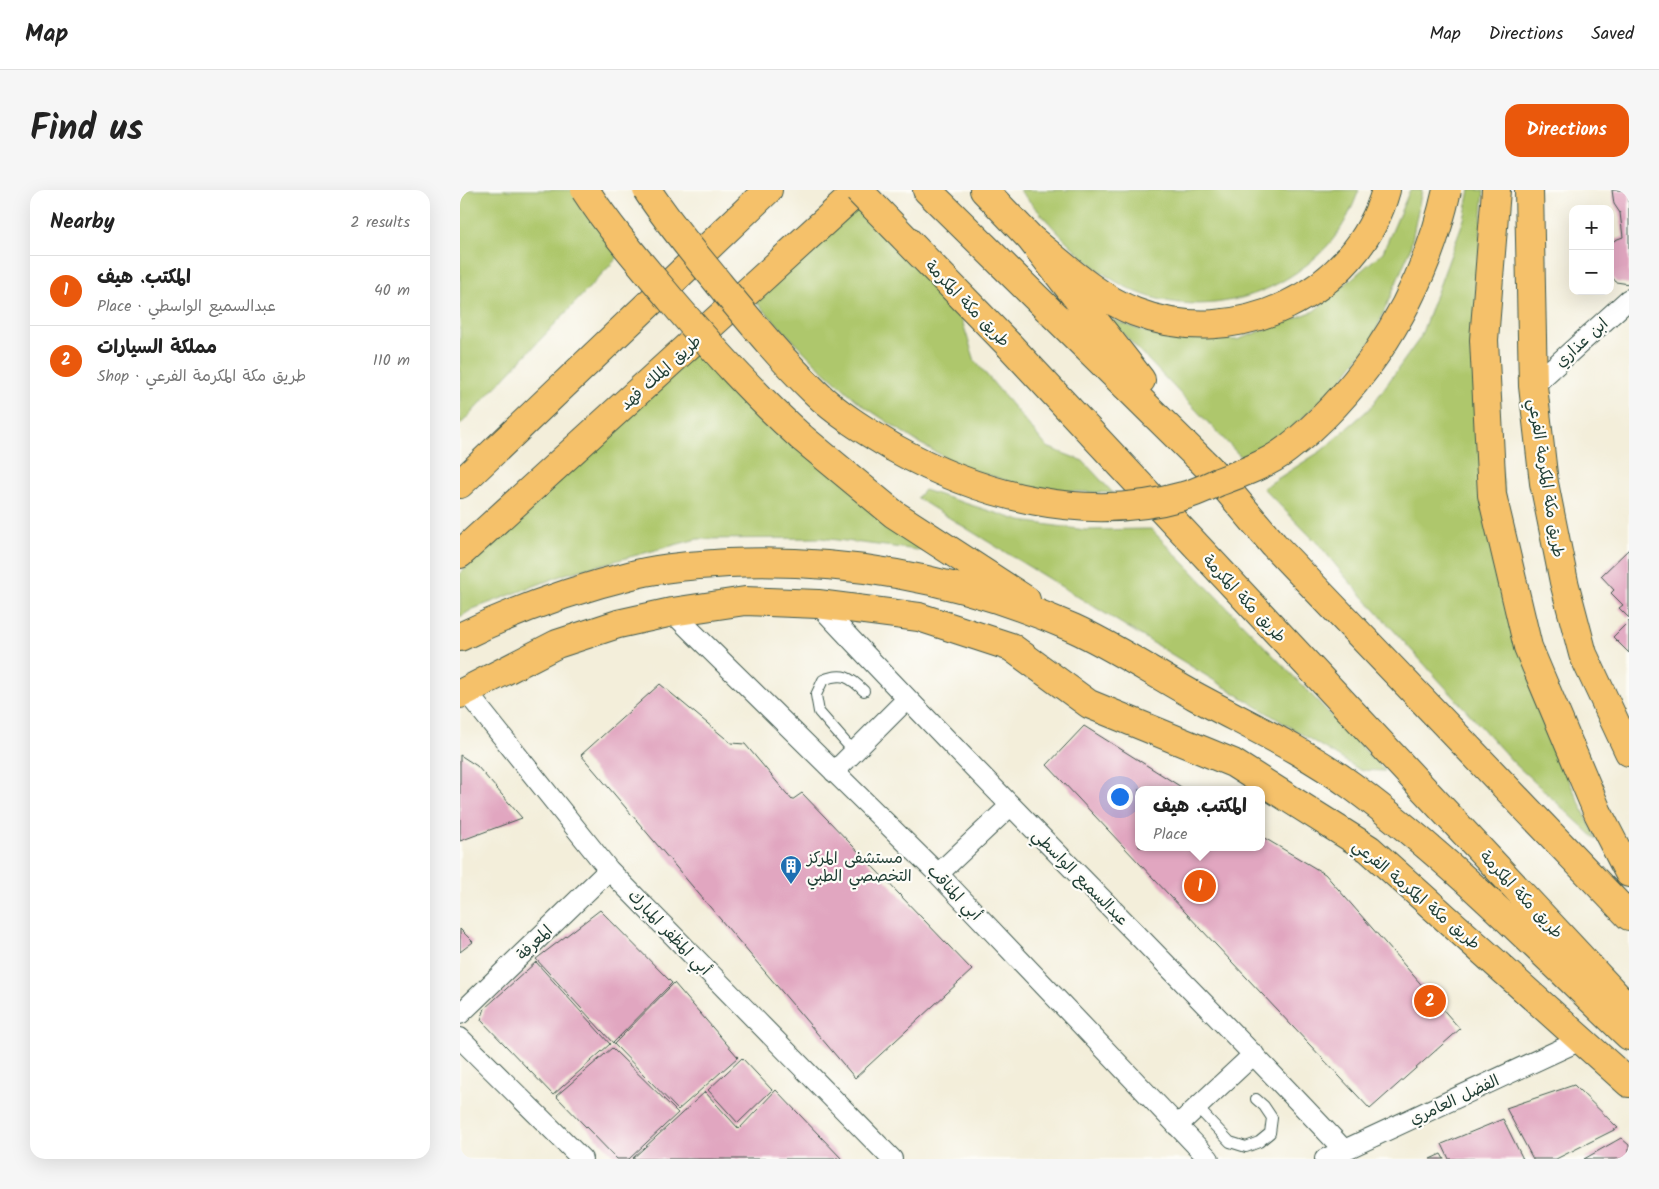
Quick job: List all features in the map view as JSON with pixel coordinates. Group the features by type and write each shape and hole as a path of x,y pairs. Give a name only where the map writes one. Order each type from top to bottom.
{"main road":[{"path":"585,190 625,246 725,364 763,404 894,514 1074,629 1281,741 1350,784 1439,855 1629,1036"},
{"path":"647,190 665,218 748,318 815,392 854,423 934,469 1012,497 1050,504 1091,507 1137,505 1182,496 1226,480 1285,452 1328,414 1363,372 1394,328 1419,281 1447,190"},
{"path":"460,484 768,190"},
{"name":"طريق مكة المكرمة","path":"859,190 1010,346 1629,1009"},
{"name":"طريق الملك فهد","path":"460,554 859,190"},
{"path":"927,190 1209,468"},
{"path":"984,190 1030,238 1209,468 1274,545 1629,916"},
{"path":"1030,238 1102,295 1127,309 1173,323 1202,325 1231,323 1250,320 1286,307 1318,287 1347,260 1369,229 1386,190"},
{"path":"1496,190 1484,340 1492,495 1528,647 1598,813 1629,873"},
{"name":"طريق مكة المكرمة الفرعي","path":"1529,190 1533,386 1544,483 1564,582 1583,654 1629,752"},
{"path":"460,637 530,606 638,573 701,565 778,561 869,568 967,589 1074,629"},
{"name":"طريق مكة المكرمة الفرعي","path":"463,692 557,644 618,624 672,612 745,602 818,604 919,617 1011,647 1089,704 1233,763 1369,849 1583,1039 1629,1083"}],"street":[{"name":"ابن عذاري","path":"1533,386 1629,299"},
{"name":"عبدالسميع الواسطي","path":"818,604 906,700 1254,1054 1344,1150"},
{"name":"أبي المناقب","path":"672,612 938,874 1209,1159"},
{"name":"أبي المظفر المبارك","path":"463,692 608,870 892,1159"},
{"path":"834,772 906,700"},
{"path":"938,874 1010,806"},
{"name":"المعرفة","path":"460,1014 608,870"},
{"path":"460,1038 582,1159"},
{"name":"الفضل العامري","path":"1324,1159 1583,1039"},
{"path":"1177,1126 1254,1054"}],"lane":[{"path":"854,752 819,712 816,695 823,680 834,676 851,678 864,691"},
{"path":"1198,1107 1230,1142 1246,1147 1259,1142 1270,1133 1272,1118 1264,1106 1256,1099"}],"green space":[{"path":"460,190 573,190 618,257 460,425"},
{"path":"1019,190 1359,190 1339,231 1330,243 1309,263 1285,279 1260,292 1233,300 1205,304 1177,303 1149,296 1122,285 1107,276 1067,242"},
{"path":"1410,190 1422,190 1410,250 1372,340 1336,387 1286,433 1241,457 1108,318 1159,337 1237,340 1314,311 1383,252"},
{"path":"1470,190 1484,190 1476,291 1533,692 1556,753 1597,840 1513,762 1347,579 1321,547 1263,488 1321,451 1370,408 1420,338 1464,219"},
{"path":"860,208 960,314 975,361 1047,447 1083,461 1113,493 1036,490 963,467 919,443 862,405 815,363 751,297"},
{"path":"692,349 747,401 942,553 821,538 697,539 566,574 473,609 460,617 460,573"},
{"path":"924,490 1021,521 1085,530 1151,529 1385,771 1360,770 917,498"}],"building":[{"path":"1612,190 1629,190 1629,284 1616,282 1614,279 1614,241 1623,237 1620,213 1614,204"},
{"path":"1629,549 1629,618 1619,608 1623,605 1611,593 1614,590 1601,576"},
{"path":"1629,621 1629,653 1613,637"},
{"name":"مستشفى المركز التخصصي الطبي","path":"660,684 731,743 745,744 792,800 802,793 972,970 855,1078 581,755"},
{"path":"1084,726 1180,786 1135,786 1135,851 1265,851 1265,838 1325,874 1460,1029 1370,1109 1047,765"},
{"path":"460,755 477,766 522,818 460,841"},
{"path":"600,910 672,983 613,1043 536,959"},
{"path":"460,929 473,942 460,952"},
{"path":"536,962 610,1044 553,1095 481,1020 485,1008"},
{"path":"674,983 738,1057 678,1110 614,1044"},
{"path":"612,1048 678,1113 629,1159 617,1159 556,1096"},
{"path":"742,1058 772,1090 738,1123 708,1090"},
{"path":"1574,1085 1618,1128 1556,1159 1533,1159 1506,1108"},
{"path":"776,1090 842,1159 632,1159 705,1092 739,1129"},
{"path":"1503,1119 1523,1159 1449,1159 1442,1144"},
{"path":"1621,1138 1629,1145 1629,1159 1584,1159"},
{"path":"1441,1154 1444,1159 1430,1159"}],"place":[{"name":"مستشفى المركز التخصصي الطبي","path":"791,885"},
{"name":"المكتب. هيف","path":"1200,886"},
{"name":"مملكة السيارات","path":"1430,1001"}]}
